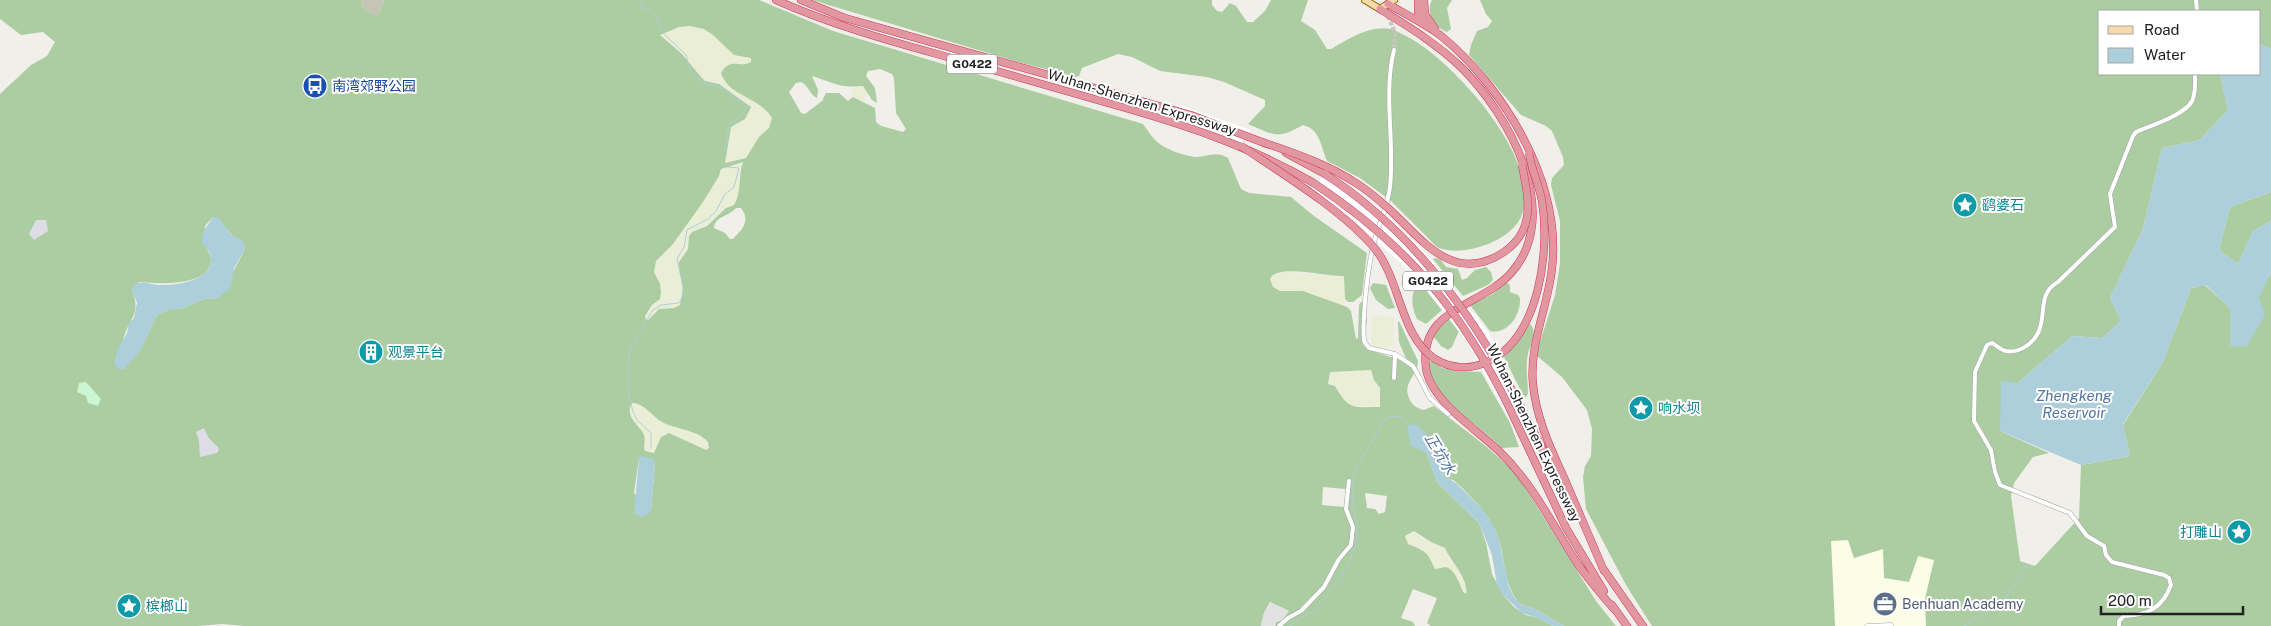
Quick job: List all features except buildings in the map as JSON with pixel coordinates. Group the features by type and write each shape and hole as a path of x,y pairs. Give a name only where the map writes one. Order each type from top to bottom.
{"highway":[{"name":"Wuhan-Shenzhen Expressway","path":"776,0 807,14 872,36 1171,121 1242,146 1279,163 1348,205 1379,230 1427,279 1476,344 1510,409 1566,528 1614,608 1627,626"},
{"name":"Wuhan-Shenzhen Expressway","path":"801,0 854,20 1177,111 1262,142 1307,163 1352,192 1377,213 1419,254 1475,324 1518,400 1604,571 1643,626"},
{"path":"1418,0 1421,18 1472,66 1495,92 1541,177 1552,225 1554,251 1550,283 1533,354 1533,382 1536,405 1548,442 1604,571"},
{"path":"1424,0 1425,14 1436,32"},
{"path":"1388,1 1436,32"},
{"path":"1380,9 1430,40 1472,78 1502,122 1529,182 1534,208 1534,223 1528,247 1517,266 1504,280 1449,314 1438,323 1428,341 1426,369 1431,385 1441,398 1500,452 1525,480 1580,567 1614,608"},
{"path":"1262,142 1298,154 1357,184 1389,209 1433,251 1462,263 1480,262 1499,255 1507,250 1520,234 1528,211 1528,194 1522,165"},
{"path":"1242,146 1299,185 1364,237 1387,268 1409,327 1418,342 1435,359 1462,367 1480,365 1491,360 1508,347 1522,327 1535,296 1542,267 1544,227 1540,193 1529,153"}],"main road":[{"path":"1365,0 1380,9 1388,1"}],"street":[{"path":"1394,50 1390,65 1389,86 1391,132 1390,187 1369,267 1363,338 1366,346 1369,348 1395,354 1413,366 1427,394 1448,414"},
{"path":"2119,626 2124,616 2150,613 2157,608 2170,590 2169,578 2112,562 2106,555 2104,546 2087,536 2070,514 2000,485 1995,472 1991,450 1974,421 1975,372 1986,345 1992,343 2006,351 2017,351 2027,346 2037,336 2043,322 2046,294 2050,286 2058,282 2115,227 2110,194 2133,136 2136,132 2175,115 2191,103 2195,92 2195,75"},
{"path":"1394,378 1395,354"},
{"path":"1279,626 1300,611 1324,587 1339,559 1351,545 1353,527 1346,509 1349,481"},
{"path":"1866,626 1891,625"}],"shaded area":[{"path":"362,0 384,0 378,15 374,15 361,6"},
{"path":"690,26 704,29 730,51 751,58 751,62 747,65 731,64 725,67 723,79 741,95 767,110 772,118 769,128 759,137 746,158 725,163 731,127 740,122 744,101 719,84 705,81 682,54 660,35 679,27"},
{"path":"863,86 867,89 865,102 853,97 852,88"},
{"path":"744,162 741,168 738,199 734,205 726,208 707,226 692,232 689,236 688,249 679,262 683,289 680,305 674,308 662,308 648,320 645,320 645,316 652,305 660,299 654,269 656,261 673,244 703,202 719,176 721,169"},
{"path":"36,220 46,220 48,231 34,240 29,234"},
{"path":"1276,271 1344,276 1345,299 1342,306 1303,291 1280,291 1273,287 1270,279"},
{"path":"1372,316 1394,317 1393,343 1385,349 1371,345"},
{"path":"1371,370 1374,380 1380,389 1380,407 1351,406 1344,402 1335,386 1328,384 1330,372"},
{"path":"634,402 660,421 703,437 708,442 709,448 704,450 669,433 663,435 654,453 645,451 645,440 633,422 630,412 630,404"},
{"path":"204,428 208,437 219,450 217,453 200,457 199,441 196,432"},
{"path":"1414,531 1420,537 1445,548 1464,578 1467,589 1466,594 1453,574 1435,569 1422,549 1408,544 1405,537"},
{"path":"1831,540 1848,540 1854,558 1883,549 1885,578 1909,582 1919,555 1934,560 1925,599 1926,626 1835,626"},
{"path":"1270,602 1289,611 1282,620 1276,622 1275,626 1261,626 1264,613"}],"green space":[{"path":"0,0 362,0 361,6 374,15 378,15 384,0 759,0 833,31 1143,124 1155,140 1175,152 1193,157 1217,154 1228,158 1241,189 1249,193 1291,197 1314,216 1367,253 1362,295 1353,302 1348,302 1345,299 1344,276 1292,271 1274,274 1270,279 1273,287 1280,291 1303,291 1347,307 1351,311 1356,339 1358,338 1359,305 1361,302 1364,302 1367,321 1363,345 1369,350 1403,361 1406,359 1399,342 1399,321 1418,361 1416,371 1407,388 1411,403 1424,410 1434,406 1490,449 1520,479 1596,601 1616,626 1564,626 1535,609 1520,604 1510,587 1501,547 1491,522 1457,483 1444,476 1442,463 1426,435 1417,447 1426,452 1437,482 1479,523 1486,543 1492,574 1503,595 1514,607 1526,615 1535,617 1553,626 1431,626 1427,623 1437,598 1413,589 1401,618 1413,622 1415,626 1275,626 1276,622 1282,620 1289,611 1270,602 1264,613 1261,626 244,626 222,624 198,626 0,626 0,94 31,65 47,56 55,42 43,32 21,35 0,19","holes":["690,26 704,29 734,55 751,58 751,62 747,64 728,65 721,73 731,87 760,105 772,118 769,128 759,137 746,158 725,163 731,127 745,119 751,107 719,84 705,81 682,54 660,35 679,27","880,69 892,74 894,78 896,113 906,129 903,132 881,126 876,122 875,108 853,97 848,101 839,93 826,93 822,101 805,114 801,113 789,92 796,83 801,82 817,98 818,90 812,76 842,86 863,86 872,100 877,103 875,88 866,76 868,71","743,162 738,195 734,205 726,208 707,226 692,232 689,236 688,249 679,262 683,289 680,305 674,308 659,309 646,320 645,316 652,305 660,299 660,284 654,272 656,261 673,244 719,176 721,169","736,208 741,208 745,217 742,229 733,239 730,239 725,233 714,228 717,221","213,217 245,249 221,295 218,298 203,299 181,309 170,309 157,315 146,338 124,369 123,341 136,306 132,289 139,282 181,282 202,275 208,269 211,260 205,239 205,226","1371,370 1374,380 1380,388 1380,407 1353,406 1344,400 1335,386 1328,384 1330,372","632,403 640,405 662,422 704,438 708,442 709,448 706,450 669,433 661,437 654,453 645,451 644,435 631,416 630,408","639,458 655,462 651,511 634,493","1323,487 1346,489 1344,507 1322,505","1365,493 1387,496 1385,512 1379,514 1375,509 1367,508","1414,531 1445,548 1465,582 1466,594 1463,592 1452,571 1446,567 1435,569 1430,558 1422,550 1408,544 1405,536"]},
{"path":"812,0 1212,0 1212,5 1217,11 1222,12 1230,3 1236,6 1247,22 1253,22 1265,11 1271,0 1308,0 1301,21 1315,30 1327,49 1331,49 1367,31 1383,28 1395,30 1427,49 1469,88 1489,113 1506,139 1519,165 1525,190 1523,212 1514,228 1494,242 1456,251 1443,249 1437,247 1391,201 1360,178 1327,161 1319,139 1309,127 1303,125 1287,133 1275,134 1248,124 1265,106 1265,100 1224,82 1207,77 1160,71 1132,57 1118,54 1082,68 1079,76 1076,77 1018,62"},
{"path":"1432,0 1452,0 1447,8 1451,29 1447,32 1432,19 1430,5"},
{"path":"1480,0 2271,0 2271,49 2261,44 2261,10 2098,10 2098,75 2220,75 2228,110 2200,140 2162,148 2143,229 2110,298 2121,321 2102,338 2072,336 2018,383 2000,431 2049,453 2033,457 2014,483 2011,496 2020,561 2035,566 2079,518 2081,465 2130,456 2123,425 2163,362 2191,288 2205,285 2230,308 2230,345 2271,273 2271,626 1926,626 1925,599 1934,560 1918,556 1909,582 1884,578 1883,549 1854,558 1848,540 1831,541 1835,626 1652,626 1626,585 1586,509 1583,477 1585,466 1591,456 1592,429 1587,410 1562,377 1536,355 1555,295 1560,264 1560,221 1551,185 1552,178 1564,165 1563,157 1552,131 1546,126 1521,115 1469,55 1477,31 1488,27 1492,21 1486,14"},
{"path":"2271,192 2271,221 2253,231 2238,264 2219,250 2230,207"},
{"path":"1433,259 1441,260 1446,267 1458,269 1462,280 1475,270 1486,267 1491,272 1493,280 1488,285 1463,296"},
{"path":"1419,282 1442,310 1426,324 1417,319 1413,305 1414,291"},
{"path":"1373,283 1386,285 1395,308 1388,309 1376,300 1370,288"},
{"path":"1507,283 1510,285 1510,292 1518,295 1520,298 1516,317 1508,327 1502,330 1490,331 1470,305 1491,295"},
{"path":"1449,318 1459,331 1452,347 1448,350 1441,346 1434,337 1440,326"},
{"path":"1530,324 1533,334 1527,359 1528,394 1524,397 1504,357 1518,342"},
{"path":"1431,361 1442,368 1481,372 1510,423 1519,447 1502,448 1447,400 1432,376 1429,362"},
{"path":"86,382 101,399 98,406 88,403 86,396 77,392 79,383"}],"water":[{"name":"Zhengkeng Reservoir","path":"2261,44 2271,49 2271,192 2230,207 2219,250 2238,264 2253,231 2271,221 2271,273 2259,297 2265,315 2246,347 2230,346 2230,308 2206,285 2191,288 2163,362 2123,424 2130,456 2081,465 2000,431 2001,381 2018,383 2072,336 2102,338 2121,321 2110,298 2143,229 2162,148 2200,140 2228,110 2220,75 2261,75"},
{"path":"213,217 219,218 231,235 242,240 244,244 245,249 234,268 231,287 218,298 203,299 181,309 170,309 157,315 140,351 124,369 118,369 114,363 117,351 127,333 129,323 134,318 137,303 132,289 135,284 182,283 205,273 209,267 211,257 209,251 202,244 202,236"},
{"path":"1413,424 1425,432 1434,446 1444,476 1456,483 1483,510 1494,527 1499,540 1509,587 1514,597 1520,604 1535,609 1564,626 1553,626 1522,613 1503,595 1497,585 1492,555 1479,523 1437,482 1426,452 1411,446 1407,427"},
{"path":"641,456 653,459 655,462 651,512 642,517 634,513 639,458"}],"pier":[{"path":"1180,105 1250,130 1236,150 1169,124"},
{"path":"1327,171 1382,210 1429,257 1488,332 1523,401 1506,412 1467,342 1418,279 1358,224 1311,190"}],"waterway":[{"path":"639,0 643,8 652,12 657,18 663,33 686,55 690,70 705,84 722,88 747,107 740,118 729,124 725,153"},
{"path":"651,448 651,433 637,420 628,392 629,351 652,311 661,305 679,303 682,298 683,288 677,259 684,247 687,230 708,219 716,211 725,194 734,187 739,168 727,167"},
{"name":"正坑水","path":"1290,626 1312,611 1334,586 1353,553 1356,543 1357,526 1352,498 1352,483 1356,469 1376,435 1381,421 1389,417 1400,416 1411,426"},
{"name":"正坑水","path":"1964,626 2003,601 2028,564"}],"tunnel":[{"path":"1388,16 1395,33 1394,50"}],"place":[{"name":"南湾郊野公园","path":"315,86"},
{"name":"鹞婆石","path":"1965,205"},
{"name":"观景平台","path":"371,352"},
{"name":"响水坝","path":"1641,408"},
{"name":"打雕山","path":"2239,532"},
{"name":"Benhuan Academy","path":"1885,604"},
{"name":"槟榔山","path":"129,606"}]}
